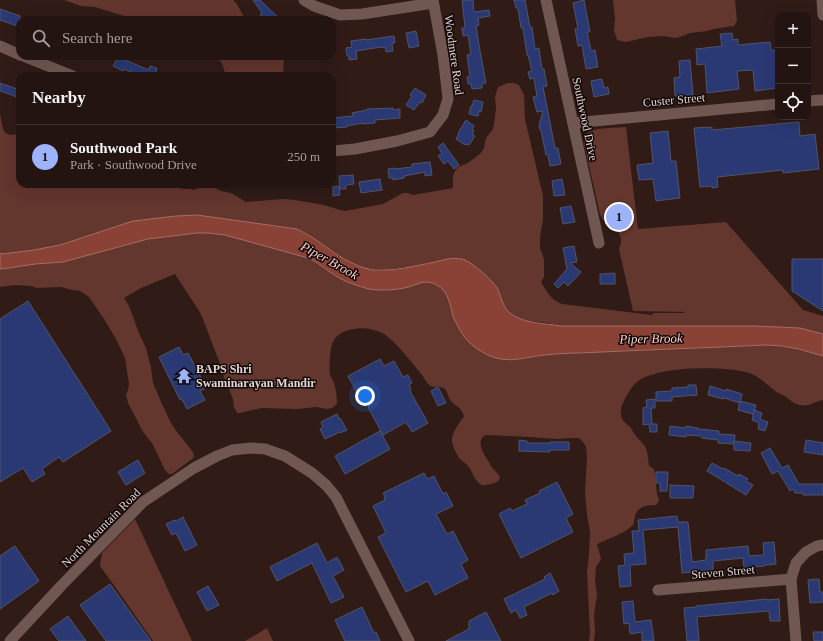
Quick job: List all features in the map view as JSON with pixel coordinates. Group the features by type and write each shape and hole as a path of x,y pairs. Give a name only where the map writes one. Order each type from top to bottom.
{"street":[{"path":"304,0 314,6 340,15 362,14 433,1"},
{"name":"Southwood Drive","path":"546,0 599,243"},
{"path":"822,0 823,15"},
{"name":"Woodmere Road","path":"336,151 398,142 430,132 443,115 448,99 443,55 433,1"},
{"path":"0,46 16,53"},
{"path":"33,60 63,72"},
{"path":"811,101 823,100"},
{"name":"Custer Street","path":"573,123 775,104"},
{"name":"North Mountain Road","path":"10,641 143,502 194,468 217,456 232,450 251,448 265,449 285,456 312,473 336,496 409,641"},
{"path":"796,641 791,579 796,563 806,552 817,546 823,545"},
{"name":"Steven Street","path":"658,590 791,579"}],"shaded area":[{"path":"64,0 233,0 244,16 124,16 95,7 81,6"},
{"path":"613,0 735,0 737,21 734,26 690,33 675,38 664,36 648,37 626,42 617,40 614,30 615,19"},
{"path":"220,60 284,60 283,72 225,72"},
{"path":"508,83 514,83 519,85 524,95 525,119 543,196 543,220 540,248 544,259 544,277 541,282 555,300 562,304 652,315 654,313 686,312 633,311 619,249 621,238 617,230 603,220 600,214 584,144 585,138 591,131 606,128 626,127 638,229 726,222 803,310 823,316 823,334 800,328 756,326 561,326 526,320 516,317 507,310 502,303 498,289 406,267 385,270 363,268 353,264 297,229 197,215 133,221 60,245 34,250 0,253 0,114 4,131 9,135 16,134 16,188 180,188 194,190 200,188 214,188 231,193 246,202 284,199 295,200 324,205 345,211 383,204 403,193 413,195 453,188 453,176 455,171 458,167 468,163 481,153 484,148 486,138 493,129 496,108 495,97 498,87"},
{"path":"197,233 225,235 308,258 337,277 370,289 398,289 411,287 421,282 437,285 442,288 448,297 455,320 485,354 501,359 512,360 544,355 577,353 766,345 782,346 823,356 823,400 806,405 792,402 754,375 735,370 708,368 678,369 651,375 641,379 634,385 623,403 621,416 645,447 648,455 649,466 654,469 659,501 656,505 646,506 638,510 633,525 617,536 597,545 601,558 596,567 595,581 597,595 594,614 595,631 594,641 589,641 590,633 587,572 590,532 585,492 587,458 586,447 579,438 557,439 485,435 481,441 481,448 500,478 497,482 487,485 480,484 468,466 461,460 452,443 453,434 458,424 464,417 462,411 451,401 444,388 429,385 409,358 387,336 366,328 357,328 344,332 333,342 330,353 330,375 335,385 337,404 332,408 261,408 237,413 201,314 175,274 141,288 124,298 129,306 146,348 153,383 161,402 171,423 193,452 194,457 192,459 172,474 169,474 165,470 152,443 143,432 128,403 126,395 129,384 125,358 116,339 89,297 80,291 61,287 37,288 15,285 0,287 0,269 63,262 148,239"},
{"path":"135,519 192,641 153,641 100,566 102,553"},
{"path":"267,628 273,641 245,641"}],"water":[{"name":"Piper Brook","path":"197,215 297,229 344,259 364,268 375,270 398,269 448,259 462,259 477,268 496,286 508,312 523,320 535,323 561,326 756,326 800,328 823,334 823,356 799,349 766,345 566,353 509,360 501,359 484,353 467,340 454,319 449,300 445,292 435,284 424,282 399,289 369,289 343,280 308,258 225,235 208,233 148,239 63,262 0,269 0,253 34,250 60,245 133,221"}],"building":[{"path":"253,0 260,0 277,16 261,16 260,15 262,13"},
{"path":"462,0 473,0 474,12 489,10 490,16 478,18 479,25 476,26 486,83 482,84 482,88 472,89 471,84 468,84 467,77 470,77 467,55 471,54 468,35 463,36 462,28 465,28"},
{"path":"514,0 525,0 530,27 532,27 535,49 539,48 542,69 544,69 547,86 543,87 555,148 558,148 561,164 550,166 548,155 546,155 539,125 543,111 537,112 533,97 537,96 534,78 530,79 528,72 532,71 527,55 523,28 521,28 518,8 516,8"},
{"path":"584,0 590,32 587,32 591,51 595,50 598,67 586,69 582,45 578,46 575,29 578,29 573,3"},
{"path":"0,9 20,16 16,16 16,26 0,20"},
{"path":"416,31 419,46 409,48 406,33"},
{"path":"732,33 733,40 738,39 738,45 770,42 771,50 775,50 775,88 755,91 753,70 737,71 739,89 707,93 705,64 697,65 696,49 722,46 720,34"},
{"path":"394,36 395,43 392,43 393,51 386,52 385,47 375,48 356,51 357,59 349,60 349,56 347,56 346,48 352,47 351,41"},
{"path":"116,60 125,60 149,70 150,66 157,68 156,72 131,72 124,69 123,71 113,66"},
{"path":"690,60 693,95 675,96 674,78 680,77 679,61"},
{"path":"602,79 604,88 608,87 609,94 594,97 591,81"},
{"path":"0,83 16,89 16,97 0,91"},
{"path":"415,88 426,95 422,103 420,102 414,110 406,105"},
{"path":"474,100 483,102 481,112 479,111 478,116 469,114"},
{"path":"367,109 400,109 400,118 375,120 375,123 363,123 336,128 336,118 353,116 352,113"},
{"path":"466,120 474,126 472,130 474,131 472,134 475,136 469,145 465,145 456,139"},
{"path":"799,122 800,136 815,134 819,169 783,173 783,170 717,177 718,187 700,187 694,128 712,127 712,130"},
{"path":"668,131 671,161 676,161 680,198 656,201 653,179 639,180 637,165 653,163 650,133"},
{"path":"443,143 459,165 454,169 448,161 444,164 438,156 442,153 438,147"},
{"path":"430,162 432,175 425,176 425,172 404,176 404,178 393,180 393,178 389,178 388,169 412,167 412,164"},
{"path":"353,175 354,184 346,185 346,189 340,189 339,176"},
{"path":"380,179 382,190 361,193 359,182"},
{"path":"562,179 565,195 554,196 552,181"},
{"path":"336,186 339,186 340,195 333,196 333,188 336,188"},
{"path":"571,206 575,222 563,224 560,208"},
{"path":"574,246 577,262 570,263 581,272 568,286 564,282 558,288 554,284 567,269 563,248"},
{"path":"792,259 823,259 823,311 792,291"},
{"path":"615,273 615,284 600,284 600,274"},
{"path":"28,301 111,431 63,462 59,457 42,469 45,474 32,482 23,468 0,482 0,319"},
{"name":"BAPS Shri Swaminarayan Mandir","path":"179,347 183,355 188,353 206,387 200,391 205,400 187,409 182,399 180,400 159,357"},
{"path":"380,359 384,366 394,361 403,377 408,375 412,383 409,385 411,389 410,391 428,423 412,432 406,422 383,435 362,394 359,396 348,376"},
{"path":"688,385 696,385 697,395 672,397 672,401 656,401 656,392 672,391 672,388 688,387"},
{"path":"710,386 742,394 740,403 708,395"},
{"path":"438,387 446,403 438,406 431,391"},
{"path":"655,399 655,408 651,408 652,424 657,424 657,432 650,432 649,424 643,425 643,408 647,407 646,400"},
{"path":"740,401 756,405 753,414 738,410"},
{"path":"754,410 762,413 760,419 768,422 765,431 758,429 759,423 752,420"},
{"path":"337,414 347,430 325,439 320,429 323,427 321,422"},
{"path":"670,426 686,428 686,426 698,428 698,430 719,431 719,434 735,435 734,444 718,443 718,440 702,438 701,436 686,435 686,437 669,435"},
{"path":"380,431 390,449 345,474 335,456"},
{"path":"519,440 527,441 527,443 569,442 569,450 550,450 550,452 519,451"},
{"path":"806,440 823,443 823,455 804,452"},
{"path":"734,441 751,443 750,451 734,450"},
{"path":"770,448 782,468 788,465 799,484 823,484 823,495 803,495 803,493 795,493 793,489 790,491 778,471 772,474 761,453"},
{"path":"138,460 145,473 126,485 118,472"},
{"path":"712,463 738,476 739,474 748,479 746,481 753,485 746,495 707,471"},
{"path":"656,472 668,472 667,491 660,491 660,483 656,483"},
{"path":"424,473 427,479 434,476 443,494 446,492 453,506 436,514 447,534 453,531 468,560 461,564 468,578 435,595 428,581 406,592 378,537 386,533 373,506 385,500 383,493"},
{"path":"557,482 573,514 566,518 573,532 521,558 499,514 510,508 512,511 527,504 525,500 540,493 539,491"},
{"path":"670,485 694,486 693,498 670,498"},
{"path":"677,516 678,522 688,522 692,562 706,560 706,550 748,546 749,556 764,555 763,543 774,542 776,564 744,568 743,558 713,561 713,570 682,573 678,527 643,530 646,564 630,565 631,586 620,587 618,566 625,565 624,554 634,553 632,531 639,531 638,520"},
{"path":"183,517 197,545 185,551 176,533 172,535 166,524"},
{"path":"317,543 327,563 337,557 344,570 333,576 344,597 331,603 312,563 277,581 270,567"},
{"path":"15,546 39,581 0,609 0,556"},
{"path":"550,573 559,591 524,607 527,615 520,618 516,610 511,613 504,599 545,579 544,577"},
{"path":"819,579 820,592 823,592 823,602 810,603 808,580"},
{"path":"110,584 151,641 106,641 80,605"},
{"path":"208,586 219,605 207,611 197,592"},
{"path":"779,599 780,621 770,621 769,611 697,617 699,641 687,641 684,608"},
{"path":"633,601 635,622 651,620 654,641 642,641 642,632 630,634 629,623 624,624 622,602"},
{"path":"362,607 374,633 376,632 380,641 345,641 335,620"},
{"path":"486,612 501,641 446,641 469,629 469,621"},
{"path":"68,616 86,641 59,641 50,629"},
{"path":"813,632 823,632 823,641 814,641"}],"place":[{"name":"Southwood Park","path":"619,217"},
{"name":"BAPS Shri Swaminarayan Mandir","path":"184,376"}]}
